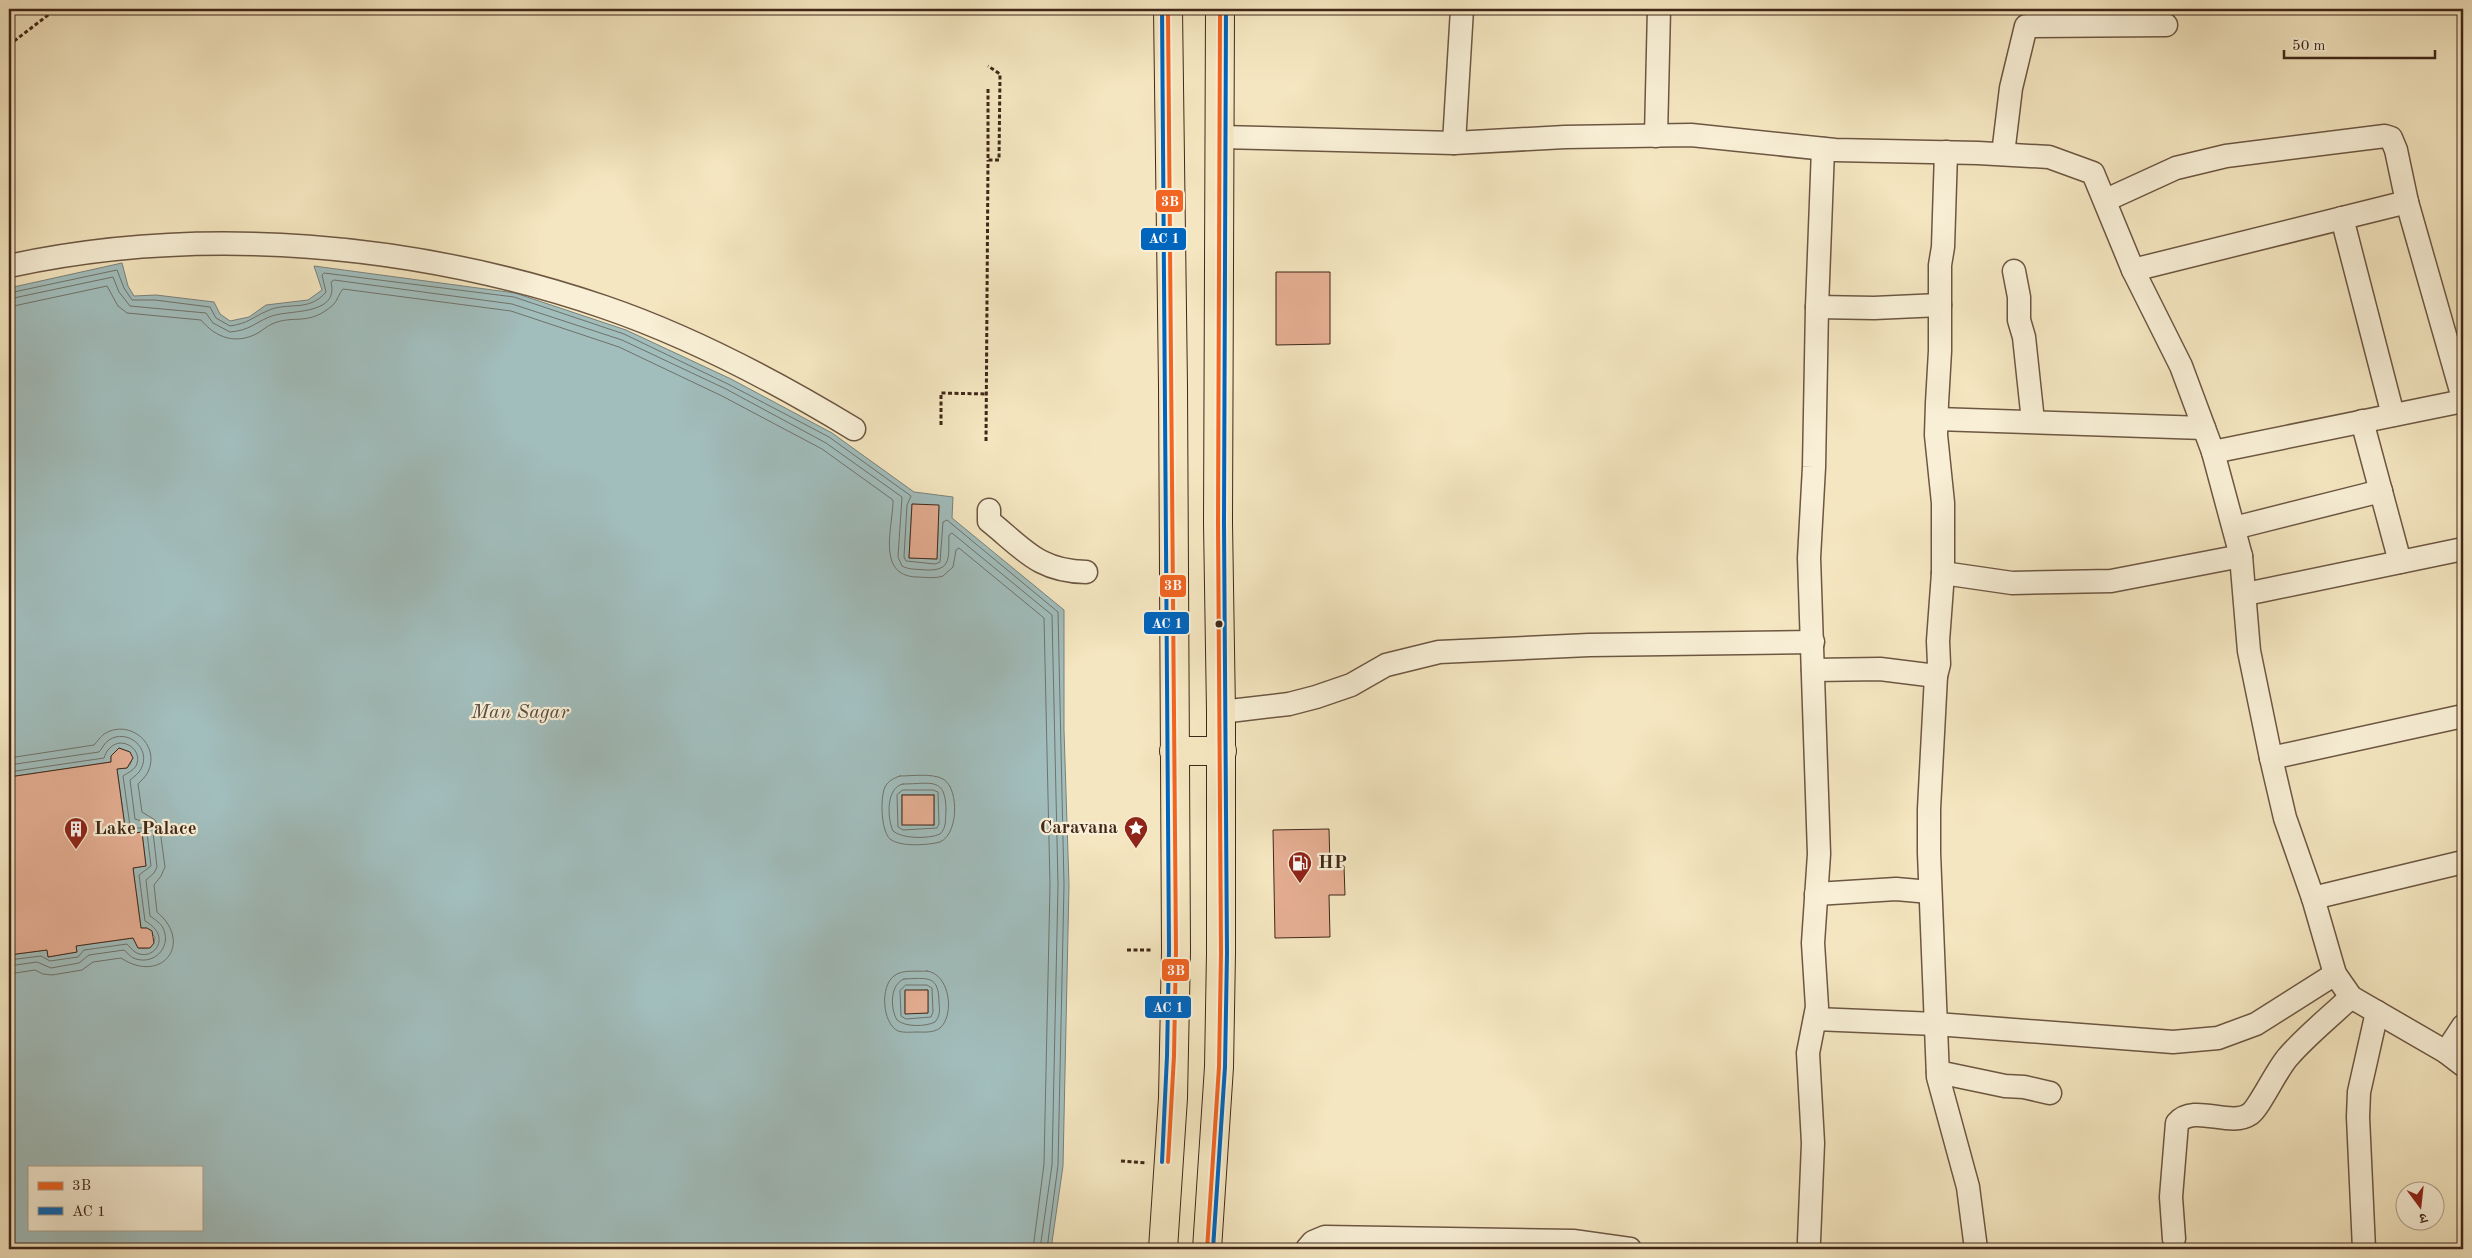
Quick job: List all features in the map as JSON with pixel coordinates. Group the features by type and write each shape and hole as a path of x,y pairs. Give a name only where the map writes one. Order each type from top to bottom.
{"main road":[{"path":"1163,1249 1175,1035 1173,396 1168,9"},
{"path":"1208,1249 1219,1067 1222,751 1218,523 1220,9"},
{"path":"1174,751 1222,751"}],"street":[{"path":"1454,143 1462,9"},
{"path":"1656,136 1659,9"},
{"path":"2003,154 2011,88 2025,18 2166,25"},
{"path":"1221,136 1454,143 1565,137 1691,135 1823,149 2049,157 2093,173 2106,200 2133,270 2181,366 2213,452 2241,556 2250,651 2285,818 2314,898 2335,974 2352,996 2455,1058 2463,1026"},
{"path":"2106,200 2176,168 2218,158 2384,136 2391,138 2396,150 2408,202 2463,399 2213,452"},
{"path":"1809,1241 1813,1143 1808,1053 1817,1007 1813,943 1819,854 1809,558 1814,467 1817,307 1823,149"},
{"path":"1946,152 1943,247 1940,265 1937,419 1943,503 1943,573 1929,809 1930,892 1938,1072 1968,1187 1976,1249"},
{"path":"2133,270 2408,202"},
{"path":"2342,218 2393,415"},
{"path":"9,266 75,254 213,244 321,248 367,252 424,261 563,294 664,330 774,382 854,429"},
{"path":"2014,271 2019,297 2020,320 2024,337 2033,421"},
{"path":"1817,307 1874,308 1940,305"},
{"path":"1937,419 2204,428"},
{"path":"2362,421 2400,562"},
{"path":"2234,528 2381,491"},
{"path":"989,510 989,520 1040,562 1059,570 1086,572"},
{"path":"2246,594 2463,549"},
{"path":"1943,573 2012,583 2111,581 2241,556"},
{"path":"1221,712 1289,704 1316,697 1351,685 1386,665 1438,652 1589,645 1812,642"},
{"path":"1813,670 1880,670 1936,676"},
{"path":"2271,758 2463,716"},
{"path":"2314,898 2463,862"},
{"path":"1816,894 1896,889 1930,892"},
{"path":"1815,1019 1936,1024 2173,1042 2218,1038 2256,1024 2335,974"},
{"path":"2174,1239 2171,1197 2177,1123 2181,1118 2191,1115 2227,1118 2247,1116 2253,1112 2273,1077 2288,1057 2318,1025 2352,996"},
{"path":"2364,1249 2358,1117 2359,1092 2377,1012"},
{"path":"1938,1072 2050,1093"},
{"path":"1307,1249 1313,1242 1325,1237 1573,1242 1630,1249"}],"path":[{"path":"9,45 56,9"},
{"path":"988,66 1000,74 999,160 988,160"},
{"path":"986,441 988,89"},
{"path":"941,424 941,393 987,394"}],"water":[{"name":"Man Sagar","path":"122,263 128,286 134,296 156,295 214,302 220,314 230,321 249,317 266,305 308,300 322,290 314,266 515,293 626,330 731,379 832,433 914,492 953,497 952,518 1064,610 1064,730 1069,885 1063,1166 1051,1249 9,1249 9,955 47,950 48,957 77,952 76,946 133,938 138,948 145,949 152,945 155,937 147,928 141,928 133,868 146,866 142,833 126,834 117,769 129,766 132,759 130,752 119,748 111,756 111,762 9,777 9,288","holes":["912,504 939,506 937,559 909,558","902,795 934,795 934,825 902,824","928,990 928,1013 905,1013 905,991"]}],"building":[{"path":"1276,272 1330,272 1330,344 1276,345"},
{"path":"912,504 939,505 937,559 909,558"},
{"name":"Lake Palace","path":"119,748 130,752 133,758 127,768 117,769 126,834 142,832 146,866 133,868 141,928 147,928 152,931 154,943 150,948 138,948 133,938 76,946 77,952 48,957 47,950 9,955 9,777 111,762 111,756"},
{"path":"902,795 934,795 934,825 902,825"},
{"path":"1329,829 1330,866 1344,866 1345,895 1329,895 1330,937 1275,938 1273,830"},
{"path":"905,990 928,990 928,1013 905,1014"}],"transit line":[{"path":"1162,9 1169,950 1162,1162"},
{"name":"3B","path":"1168,9 1176,950 1174,1056 1168,1162"},
{"name":"3B","path":"1207,1249 1219,1067 1221,953 1218,523 1220,9"},
{"path":"1213,1249 1225,1067 1227,953 1224,523 1226,9"}],"place":[{"name":"Caravana","path":"1136,849"},
{"name":"Lake Palace","path":"76,850"},
{"name":"HP","path":"1300,884"}]}
